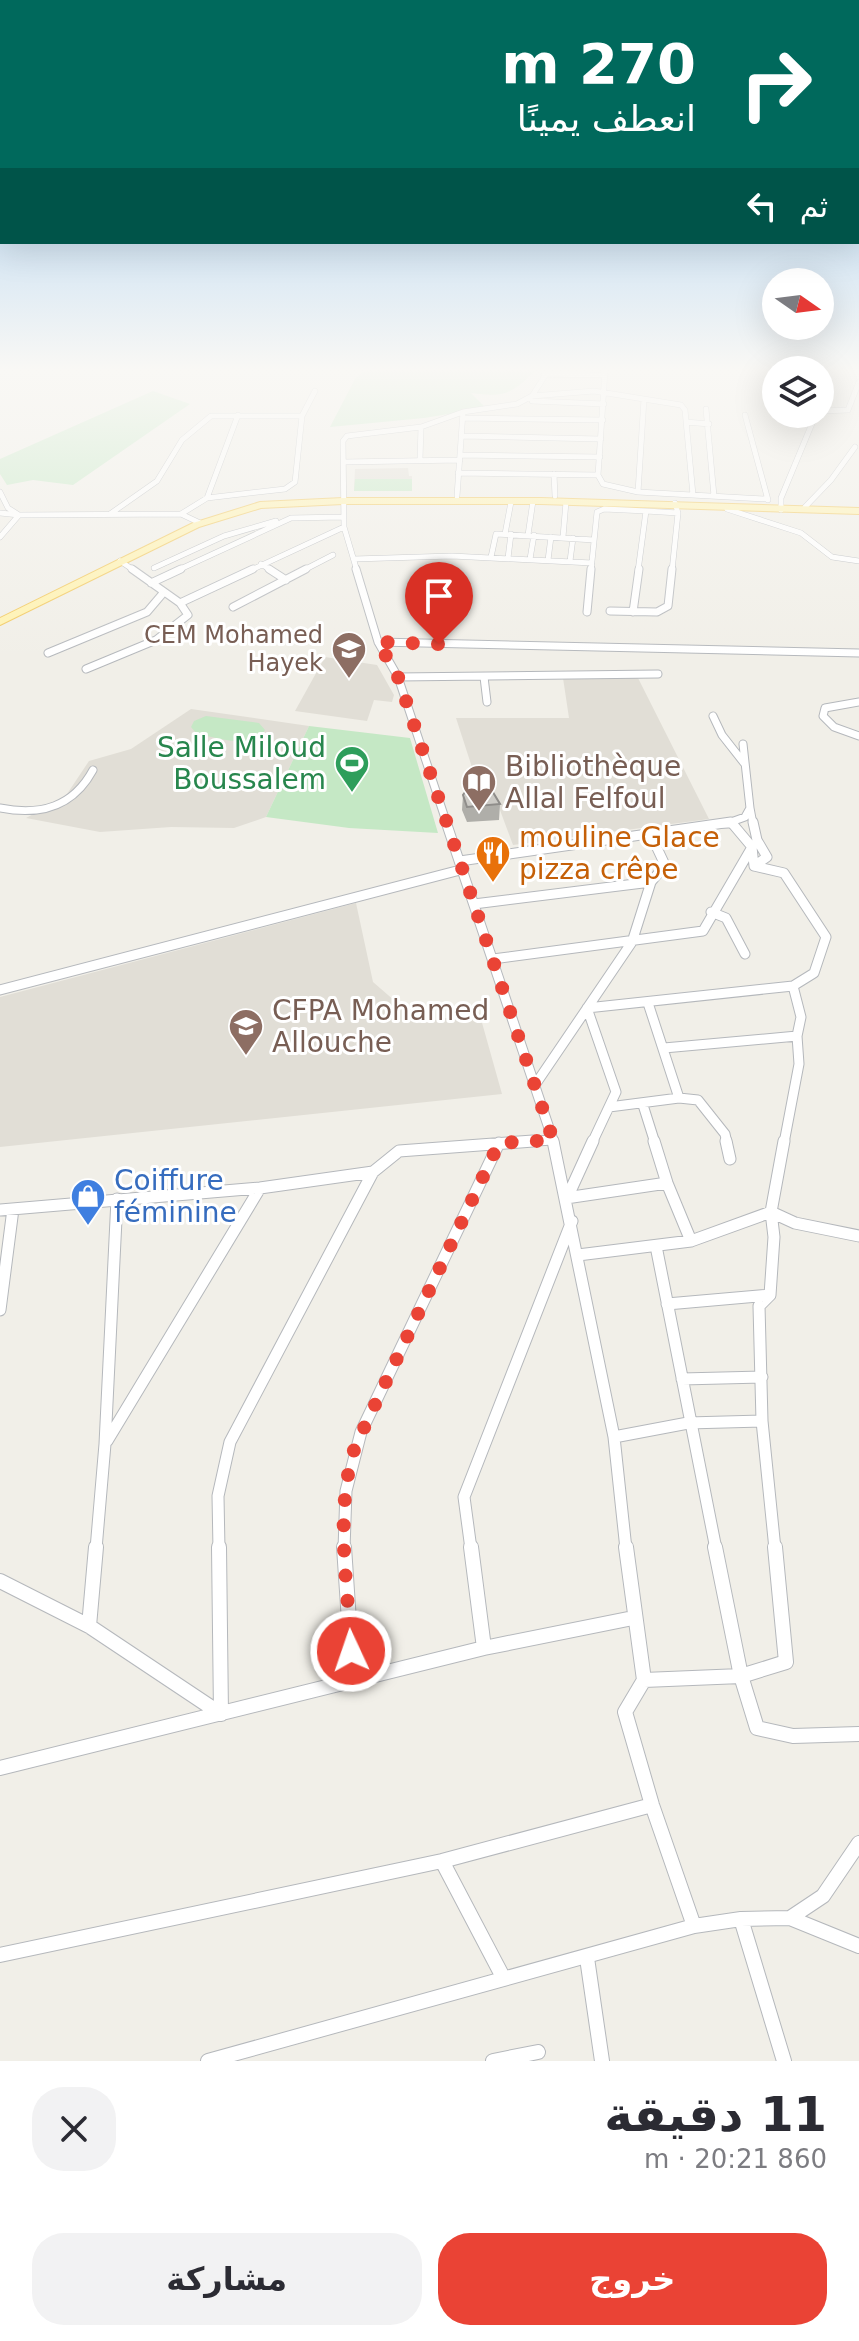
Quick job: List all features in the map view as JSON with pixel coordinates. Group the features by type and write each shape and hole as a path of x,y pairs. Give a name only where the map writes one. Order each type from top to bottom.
{"main road":[{"path":"0,615 197,521 231,506 258,501 555,496 677,507 859,510"},
{"path":"343,499 859,510"},
{"path":"0,622 197,521"}],"street":[{"path":"110,514 157,481 165,467"},
{"path":"207,498 219,467"},
{"path":"181,514 207,498 291,486 299,467"},
{"path":"344,467 343,522 378,642 398,677 553,1140 614,1437 633,1618 644,1680 625,1712 652,1805 694,1926"},
{"path":"457,496 459,467"},
{"path":"599,467 598,475 606,487 638,492 766,499 780,507 796,467"},
{"path":"638,492 640,467"},
{"path":"690,467 693,495"},
{"path":"712,467 714,496"},
{"path":"758,467 766,499"},
{"path":"805,507 840,467"},
{"path":"458,473 598,475"},
{"path":"554,474 555,496"},
{"path":"0,492 8,508 19,515"},
{"path":"530,559 533,501"},
{"path":"508,558 511,502"},
{"path":"563,537 566,502"},
{"path":"587,612 598,510 646,511 677,507 668,606 657,612 610,611"},
{"path":"727,509 801,533 832,557 859,561"},
{"path":"633,612 646,511"},
{"path":"0,513 181,514 197,521"},
{"path":"0,537 19,515"},
{"path":"154,568 224,536 291,518 343,522"},
{"path":"151,583 291,518"},
{"path":"180,603 343,522"},
{"path":"491,557 495,535 594,540"},
{"path":"548,560 551,537"},
{"path":"570,561 573,538"},
{"path":"233,607 333,555"},
{"path":"354,559 491,557 592,563"},
{"path":"86,669 182,624 188,615 180,603 120,561"},
{"path":"261,564 286,580"},
{"path":"48,653 147,612 164,592"},
{"path":"378,642 859,653"},
{"path":"398,677 658,674"},
{"path":"484,677 487,702"},
{"path":"859,702 825,708 823,716 842,731 859,736"},
{"path":"713,716 722,735 745,764"},
{"path":"743,744 750,808 757,840 767,857 754,866"},
{"path":"0,808 33,811 58,803 78,794 93,770"},
{"path":"0,990 462,865 731,822 745,817 750,808"},
{"path":"731,822 752,847 754,866"},
{"path":"535,1085 633,940 651,882 665,865 650,833"},
{"path":"493,959 703,931 711,912 752,847"},
{"path":"587,1008 793,986 809,981 815,974 826,937 784,873 754,866"},
{"path":"474,904 651,882"},
{"path":"711,912 726,918 745,954"},
{"path":"644,1680 741,1676 786,1662 762,1421 759,1306 770,1295 774,1237 771,1212 799,1064 797,1036 801,1017 793,986"},
{"path":"648,1003 679,1098"},
{"path":"566,1198 616,1092 587,1008"},
{"path":"664,1048 797,1036"},
{"path":"609,1107 679,1098 698,1100 725,1134 730,1159"},
{"path":"643,1105 667,1183 691,1241"},
{"path":"221,1714 218,1496 230,1442 373,1172 399,1151 553,1140"},
{"path":"353,1680 343,1507 348,1467 361,1432 499,1143"},
{"path":"0,1210 260,1188 373,1172"},
{"path":"566,1198 667,1183"},
{"path":"105,1444 260,1188"},
{"path":"89,1626 105,1444 117,1199"},
{"path":"0,1310 13,1209"},
{"path":"578,1255 691,1241 771,1212 795,1223 859,1236"},
{"path":"484,1648 464,1497 572,1221"},
{"path":"656,1246 741,1676 757,1728 793,1736 858,1737"},
{"path":"667,1304 770,1295"},
{"path":"682,1379 762,1377"},
{"path":"614,1437 724,1417 762,1421"},
{"path":"0,1581 89,1626 221,1714"},
{"path":"0,1768 484,1648 633,1618"},
{"path":"0,1955 442,1861 652,1805"},
{"path":"790,1918 823,1896 859,1843"},
{"path":"442,1861 504,1979"},
{"path":"208,2061 694,1926 741,1919 790,1918 859,1946"},
{"path":"741,1919 784,2061"},
{"path":"587,1958 602,2061"},
{"path":"493,2061 538,2052"}],"shaded area":[{"path":"408,468 409,476 412,476 412,491 354,491 355,469"},
{"name":"CEM Mohamed Hayek","path":"325,657 377,665 394,695 392,702 374,700 367,721 295,711"},
{"path":"637,676 709,819 513,845 494,794 481,795 456,718 569,718 563,678"},
{"path":"191,709 309,726 266,817 234,828 171,827 100,832 26,818 65,797 89,761 131,749"},
{"name":"CFPA Mohamed Allouche","path":"356,903 373,982 403,1008 436,1020 479,1012 502,1094 0,1147 0,997"}],"green space":[{"path":"0,467 99,467 73,485 33,480 7,485 0,474"},
{"path":"355,479 412,479 412,491 354,491"},
{"path":"206,716 259,723 265,730 252,740 243,741 197,734 191,727 194,721"},
{"name":"Salle Miloud Boussalem","path":"309,726 410,738 438,833 349,828 266,817"}],"building":[{"path":"469,787 491,789 500,804 467,807 463,795"}],"place":[{"name":"CEM Mohamed Hayek","path":"349,680"},
{"name":"Salle Miloud Boussalem","path":"352,794"},
{"name":"Bibliothèque Allal Felfoul","path":"479,813"},
{"name":"mouline Glace pizza crêpe","path":"493,884"},
{"name":"CFPA Mohamed Allouche","path":"246,1057"},
{"name":"Coiffure féminine","path":"88,1227"}],"route":[{"path":"351,1651 343,1507 348,1467 355,1447 499,1143 553,1140 398,677 378,642 439,644"}]}
